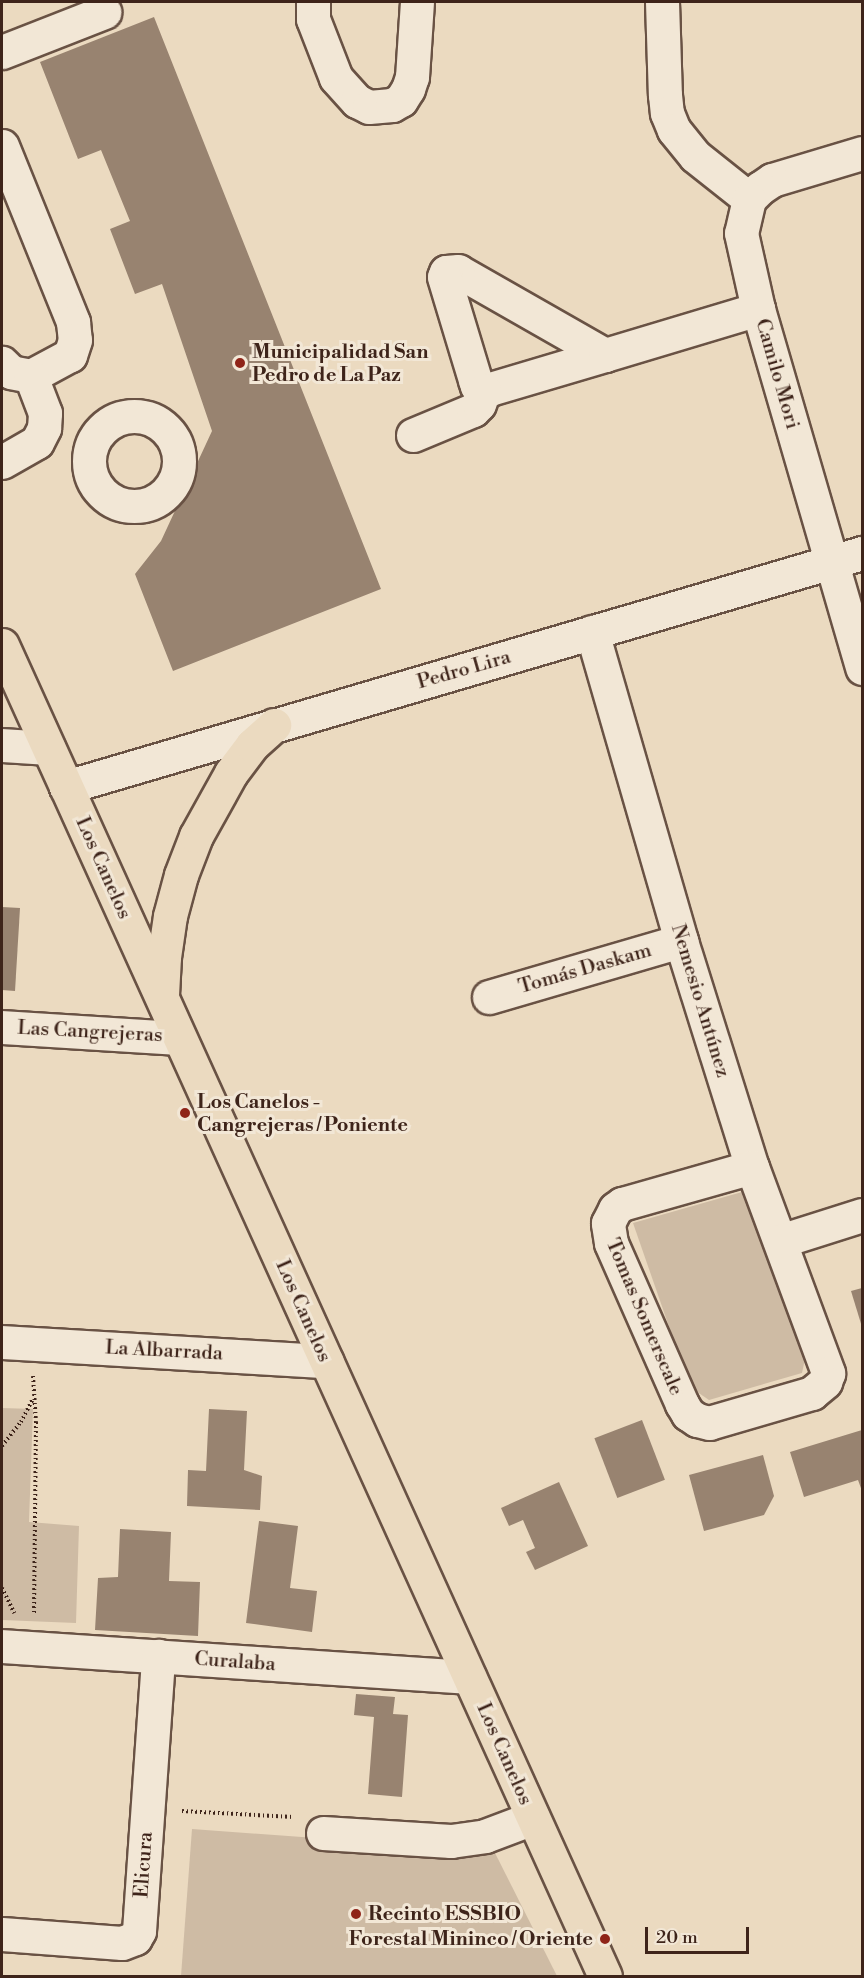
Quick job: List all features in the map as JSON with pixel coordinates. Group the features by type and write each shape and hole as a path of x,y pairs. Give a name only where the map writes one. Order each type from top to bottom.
{"main road":[{"name":"Los Canelos","path":"2,645 605,1977"},
{"path":"162,1000 164,957 170,916 181,875 196,836 231,773 252,745 274,725"}],"street":[{"path":"313,2 313,20 336,78 357,101 369,107 382,107 401,100 412,77 417,2"},
{"path":"662,2 665,95 667,113 674,130 695,156 749,199 772,180 862,153"},
{"path":"2,52 104,12"},
{"path":"2,146 73,322 75,340 70,355 31,376 11,372 2,363"},
{"name":"Camilo Mori","path":"749,199 741,233 758,309 862,668"},
{"path":"605,355 458,271 446,272 444,277 477,386 484,390 605,355 758,309"},
{"path":"2,462 37,442 44,428 45,413 31,376"},
{"path":"413,435 473,410 479,404 484,390"},
{"path":"44,428 92,443"},
{"name":"Pedro Lira","path":"66,787 862,553"},
{"name":"Nemesio Antúnez","path":"592,632 681,941 752,1167 827,1364"},
{"path":"2,745 48,748"},
{"name":"Tomás Daskam","path":"489,997 681,941"},
{"name":"Las Cangrejeras","path":"2,1027 179,1038"},
{"name":"Tomas Somerscale","path":"752,1167 622,1204 615,1209 608,1223 611,1243 682,1404 688,1414 697,1420 709,1423 812,1393 825,1382 827,1364"},
{"path":"780,1241 862,1215"},
{"name":"La Albarrada","path":"2,1342 326,1361"},
{"name":"Curalaba","path":"17,1647 469,1677"},
{"name":"Elicura","path":"2,1934 122,1943 135,1938 141,1923 158,1656"},
{"path":"323,1833 451,1841 484,1836 533,1818"}],"path":[{"path":"17,1647 36,1422 32,1400 34,1344"},
{"path":"2,1446 21,1422 32,1400"},
{"path":"148,1809 296,1817 323,1833"}],"shaded area":[{"path":"742,1192 806,1354 802,1373 709,1400 690,1387 633,1223"},
{"path":"2,1408 33,1409 29,1522 79,1526 76,1623 2,1620"},
{"name":"Recinto ESSBIO","path":"192,1829 494,1851 557,1976 181,1976"}],"building":[{"name":"Municipalidad San Pedro de La Paz","path":"154,17 381,589 173,671 135,574 161,541 212,431 162,284 135,294 110,229 130,221 101,150 78,159 40,62"},
{"path":"2,907 20,908 15,991 2,990"},
{"path":"862,1288 862,1327 851,1291"},
{"path":"209,1409 247,1411 244,1470 262,1476 260,1510 187,1506 188,1470 206,1471"},
{"path":"642,1420 665,1480 617,1498 594,1438"},
{"path":"862,1430 862,1491 858,1480 804,1497 790,1452"},
{"path":"763,1455 774,1496 764,1515 704,1531 689,1475"},
{"path":"559,1482 588,1546 535,1570 526,1552 535,1548 523,1520 509,1526 501,1508"},
{"path":"259,1521 298,1526 290,1588 317,1591 312,1632 246,1623"},
{"path":"120,1529 171,1532 169,1581 200,1582 198,1636 95,1630 98,1578 118,1577"},
{"path":"356,1694 395,1697 393,1714 408,1715 402,1797 368,1794 374,1717 354,1715"}],"place":[{"name":"Municipalidad San Pedro de La Paz","path":"240,363"},
{"name":"Los Canelos - Cangrejeras / Poniente","path":"185,1113"},
{"name":"Recinto ESSBIO","path":"356,1914"},
{"name":"Forestal Mininco / Oriente","path":"605,1939"}]}
